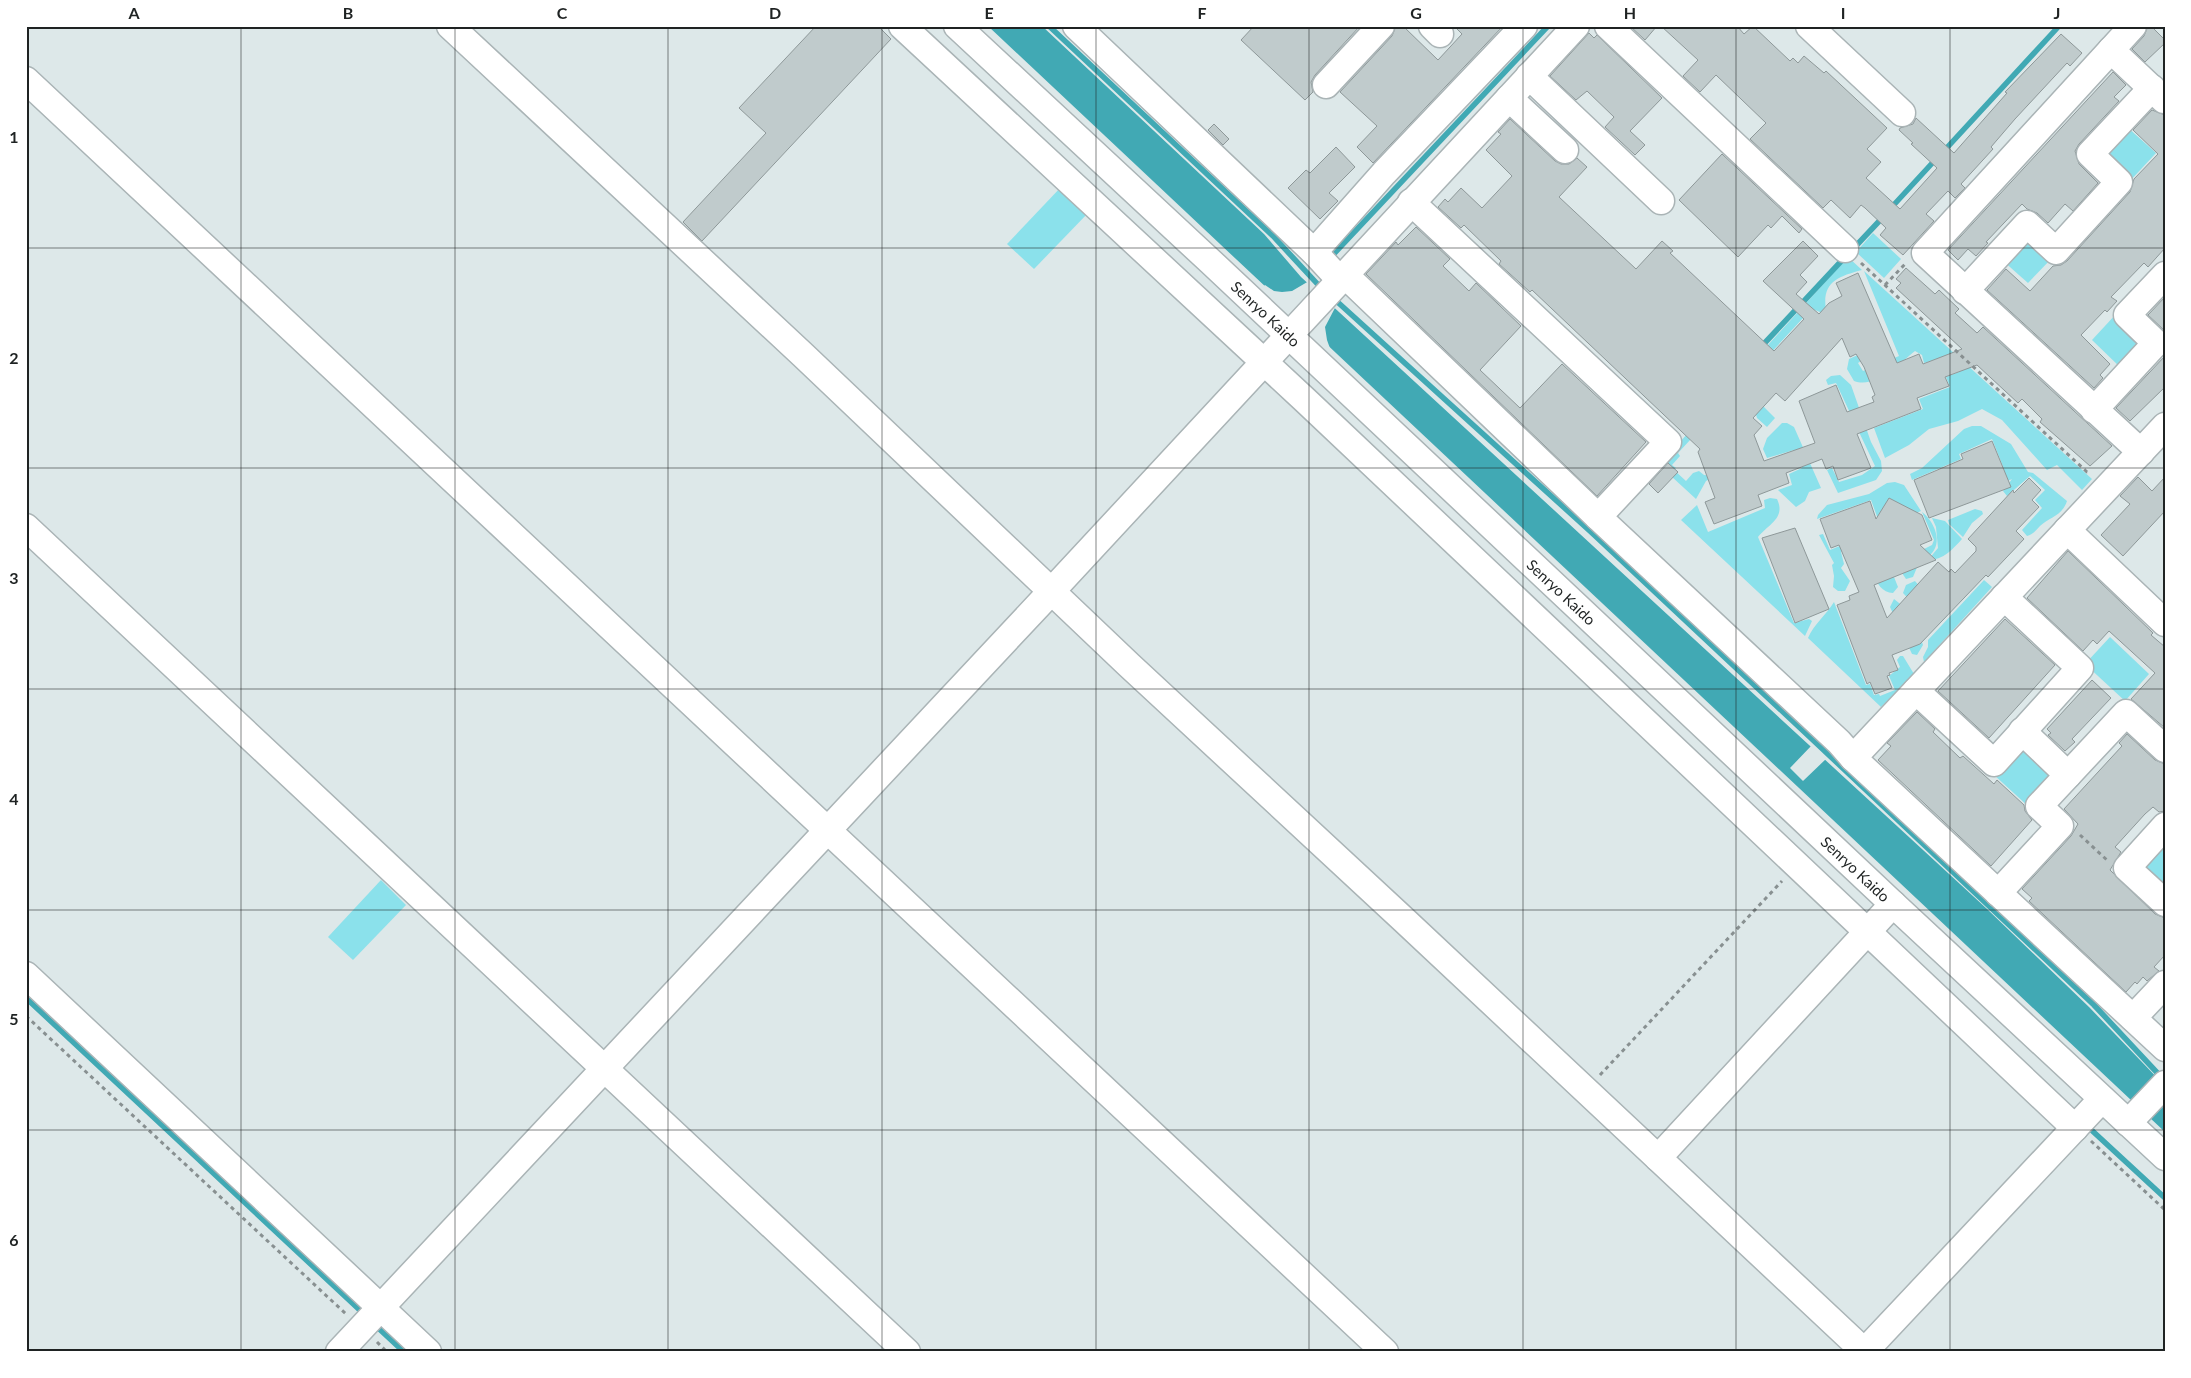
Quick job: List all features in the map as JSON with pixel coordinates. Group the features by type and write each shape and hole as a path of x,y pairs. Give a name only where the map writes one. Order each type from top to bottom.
{"street":[{"path":"450,26 803,355 1047,596 1586,1090 1864,1352 2086,1117 1878,920 1798,864 1688,743 1492,557 1264,363 1184,290 1038,153 965,66 902,26"},
{"name":"Senryo Kaido","path":"957,26 965,66 1064,124 1211,262 1294,329 1492,557 2086,1117 2133,1117 2165,1157"},
{"path":"1076,26 1314,252 1338,281 1598,517 1839,742 1853,758 2165,1048"},
{"path":"1326,85 1381,26"},
{"path":"1314,252 1384,173 1524,26"},
{"path":"339,1352 828,831 1576,26"},
{"path":"1608,26 1852,255"},
{"path":"1810,26 1902,113"},
{"path":"2133,26 1925,253 2141,452"},
{"path":"1965,291 2027,224 2056,251 2120,182 2090,154 2158,94 2111,50"},
{"path":"1529,76 1661,201"},
{"path":"26,80 1385,1352"},
{"path":"1508,98 1566,150"},
{"path":"1038,153 1064,124"},
{"path":"1411,202 1668,442 1598,517"},
{"path":"1184,290 1211,262"},
{"path":"2094,410 2156,343 2126,315 2165,275"},
{"path":"1853,758 2165,426"},
{"path":"26,527 907,1352"},
{"path":"2067,530 2165,623"},
{"path":"1916,691 1994,763 2080,668 2004,597"},
{"path":"1998,893 2060,826 2039,806 2126,713 2165,749"},
{"path":"2022,731 2068,775"},
{"path":"2165,826 2127,868 2165,903"},
{"path":"1658,1158 1878,920"},
{"path":"26,975 370,1319 428,1352"},
{"path":"2133,1018 2165,984"},
{"path":"2133,1117 2165,1084"}],"path":[{"path":"1885,285 1914,254 1925,253"},
{"path":"1852,255 2087,472 2096,472"},
{"path":"2060,826 2072,827 2114,866 2127,868"},
{"path":"1586,1090 1798,864"},
{"path":"26,1016 370,1319 387,1352"},
{"path":"2086,1117 2165,1210"}],"shaded area":[{"path":"988,26 1042,26 1264,234 1301,277 1986,908 2089,1007 2165,1086 2165,1132"},
{"path":"2126,126 2156,153 2129,182 2104,149"},
{"path":"1062,186 1089,212 1034,269 1007,244"},
{"path":"1873,233 1901,259 1884,278 1856,252"},
{"path":"2026,238 2053,257 2028,283 2002,260"},
{"path":"1848,257 1862,270 1837,279 1828,289 1825,304 1827,315 1815,310 1807,318 1804,317 1678,453 1680,456 1672,465 1676,468 1674,470 1686,481 1693,473 1699,471 1704,475 1716,476 1706,481 1696,499 1659,465"},
{"path":"1864,271 2092,479 2082,490 2057,465 2047,470 2002,420 1982,409 1958,421 1929,429 1909,445 1885,458 1874,428 1923,409 1919,399 1950,387 1946,377 1959,372 1953,354 1924,363 1922,355 1915,351 1887,374 1879,378 1871,381 1854,381 1847,369 1849,359 1860,354 1864,359 1858,363 1863,371 1899,356"},
{"path":"2117,313 2142,339 2122,369 2092,340"},
{"path":"1840,375 1851,385 1871,442 1881,461 1882,471 1876,480 1838,493 1827,470 1832,468 1839,482 1862,475 1875,466 1836,383 1828,385 1826,380 1831,376"},
{"path":"1762,405 1775,418 1767,427 1757,418 1755,411"},
{"path":"1782,423 1787,423 1794,427 1821,488 1809,492 1805,501 1796,507 1778,490 1792,485 1789,474 1802,468 1794,450 1767,458 1763,449 1767,438"},
{"path":"1972,426 1981,426 2011,444 2028,472 2033,473 2067,501 2062,510 2027,536 2022,530 2042,508 2035,500 2045,490 2030,476 2007,496 2003,491 2012,479 1996,486 1991,475 2004,469 1992,439 1959,454 1961,459 1912,480 1910,474 1922,468 1964,429"},
{"path":"1895,482 1904,485 1921,511 1889,525 1883,533 1871,500 1817,519 1818,515 1827,505 1869,494 1887,483"},
{"path":"1770,498 1777,499 1779,506 1778,516 1758,537 1794,623 1809,619 1812,621 1805,636 1681,520 1697,505 1708,532 1765,508 1764,500"},
{"path":"1975,509 1982,511 1983,514 1972,523 1963,537 1949,524 1948,520"},
{"path":"1922,512 1936,532 1936,544 1930,555 1922,550 1932,545 1934,540"},
{"path":"1932,518 1945,521 1962,539 1943,556 1938,559 1928,560 1938,548 1936,527"},
{"path":"1823,534 1830,550 1847,543 1841,552 1844,564 1841,568 1850,581 1845,591 1838,591 1833,587 1832,565 1834,563 1819,535"},
{"path":"1896,564 1918,565 1913,577 1906,579"},
{"path":"1890,567 1898,587 1893,593 1883,589 1873,574"},
{"path":"1984,580 1992,587 1924,662 1923,657 1928,647 1928,640"},
{"path":"1915,581 1925,593 1913,604 1903,593 1906,585"},
{"path":"1894,599 1909,611 1902,628 1919,645 1922,642 1923,645 1917,655 1912,654 1890,607"},
{"path":"1834,602 1866,685 1870,684 1874,695 1879,694 1880,696 1895,690 1889,676 1900,667 1897,660 1900,656 1903,656 1914,674 1881,707 1808,638 1813,628"},
{"path":"2110,637 2149,674 2125,701 2085,664"},
{"path":"2029,751 2049,769 2050,784 2029,807 1993,774 2014,752"},
{"path":"2160,842 2165,847 2165,894 2144,875 2143,861"},
{"path":"381,880 406,905 353,960 328,937"}],"pier":[{"path":"1309,281 1336,306 1325,327 1332,354 1263,287 1265,285 1274,291 1292,291"},
{"path":"1813,744 2091,1006 1827,758 1803,781 1790,768"}],"building":[{"path":"816,26 878,26 891,39 702,241 683,222 766,133 739,108"},
{"path":"1254,26 1360,26 1315,75 1311,82 1313,92 1305,100 1241,40"},
{"path":"1396,26 1403,26 1438,60 1462,34 1454,26 1503,26 1373,163 1357,147 1377,126 1340,92 1392,36"},
{"path":"1630,26 1657,26 1645,40"},
{"path":"1661,26 1737,26 1744,34 1753,26 1790,61 1793,58 1798,63 1804,56 1824,73 1826,71 1887,128 1867,149 1881,162 1866,178 1900,209 1937,168 1911,144 1913,143 1899,130 1900,128 1913,124 1916,118 1954,153 2007,93 2005,92 2061,34 2082,53 2070,66 2067,63 2015,119 1991,147 1993,149 1961,184 1965,188 1955,198 1948,191 1926,214 1934,221 1903,255 1880,235 1886,228 1865,208 1861,205 1850,218 1831,200 1823,208 1750,139 1766,123 1716,75 1700,92 1683,76 1698,60"},
{"path":"2148,26 2151,26 2165,40 2165,43 2145,62 2132,49 2144,36"},
{"path":"1589,33 1594,38 1597,35 1662,98 1630,131 1645,145 1635,155 1605,127 1614,117 1587,91 1576,100 1550,76"},
{"path":"2113,72 2126,85 2114,97 2119,101 2079,144 2075,151 2079,164 2098,183 2073,211 2065,204 2048,223 2037,213 2027,209 2022,204 1986,242 1988,243 1976,256 1968,249 1958,260 1948,250"},
{"path":"2152,110 2165,115 2165,248 2148,267 2144,263 2111,297 2117,301 2107,312 2105,310 2081,335 2110,364 2100,375 2103,378 2094,388 1987,290 2006,269 2030,291 2053,266 2061,265 2067,261 2130,192 2134,179 2158,154 2133,130"},
{"path":"1510,119 1555,161 1561,164 1569,164 1577,158 1587,167 1559,197 1636,269 1662,241 1673,251 1670,253 1774,351 1804,319 1763,281 1803,241 1818,256 1800,275 1807,282 1796,294 1819,314 1829,303 1842,296 1836,283 1858,273 1897,363 1919,354 1923,364 1962,349 1896,288 1901,283 1896,279 1906,268 1935,294 1939,290 1959,309 1955,313 1977,333 1983,327 2112,446 2090,466 2040,422 2042,419 2022,399 2018,403 1977,365 1945,377 1949,386 1917,398 1921,409 1857,434 1871,468 1838,480 1833,466 1826,469 1822,459 1786,473 1789,483 1758,495 1762,506 1714,524 1705,502 1715,498 1698,452 1700,449 1532,290 1530,292 1499,264 1501,261 1464,225 1461,228 1438,207 1445,199 1448,202 1461,188 1482,208 1512,176 1486,150 1501,134 1498,132","holes":["1842,338 1850,357 1856,354 1864,367 1875,395 1872,397 1874,402 1847,412 1836,385 1799,401 1815,443 1764,461 1754,435 1762,426 1753,418 1776,393 1785,401"]},
{"path":"1214,124 1229,139 1223,145 1208,130"},
{"path":"1336,147 1355,167 1329,193 1338,201 1320,219 1288,188 1306,170 1310,173"},
{"path":"1722,154 1802,229 1799,233 1782,216 1771,228 1768,225 1738,257 1679,200"},
{"path":"1416,227 1450,259 1443,266 1469,291 1476,283 1521,326 1480,370 1520,408 1562,364 1646,442 1597,496 1366,274 1396,242 1398,245"},
{"path":"2165,297 2165,331 2148,315"},
{"path":"2165,356 2165,387 2130,421 2116,408"},
{"path":"1992,441 2011,487 1929,518 1914,480 1963,459 1961,454"},
{"path":"1668,463 1678,472 1658,493 1649,484"},
{"path":"2138,477 2152,491 2165,477 2165,511 2123,556 2101,535 2130,504 2120,496"},
{"path":"2029,478 2041,490 2032,500 2039,507 2016,531 2024,539 1988,577 1986,575 1920,644 1892,655 1898,670 1889,673 1890,675 1887,676 1892,688 1875,694 1870,682 1867,684 1837,605 1850,600 1849,596 1859,592 1839,545 1831,548 1820,519 1870,501 1876,519 1889,498 1922,515 1932,540 1920,545 1936,560 1874,585 1887,618 1938,562 1949,572 1951,569 1955,573 1976,551 1976,547 1968,539 2013,490 2014,493"},
{"path":"1795,528 1829,609 1795,623 1762,538"},
{"path":"2068,551 2153,633 2151,635 2165,647 2165,728 2131,699 2155,673 2109,631 2097,644 2093,640 2083,651 2027,598"},
{"path":"2005,619 2055,665 1989,738 1938,691"},
{"path":"2092,680 2111,698 2072,739 2075,742 2065,751 2048,735 2051,733 2047,729"},
{"path":"1917,712 1935,729 1933,732 1960,758 1963,756 1994,784 1997,780 2024,805 2025,811 2032,820 1991,866 1878,760 1891,746 1887,743"},
{"path":"2127,734 2155,760 2165,764 2165,811 2159,812 2153,807 2145,814 2115,847 2121,852 2110,870 2155,914 2165,918 2165,955 2154,967 2159,971 2147,981 2143,977 2137,984 2135,982 2126,992 2029,901 2032,898 2022,889 2071,836 2078,824 2064,809 2122,746 2119,743"}],"waterway":[{"path":"1049,26 1273,236 1323,290"},
{"path":"1329,259 1548,26"},
{"path":"1943,152 2059,26"},
{"path":"1890,209 1936,159"},
{"path":"1853,249 1884,216"},
{"path":"1760,348 1846,256"},
{"path":"1332,297 1591,532 1814,741 2094,1005 2163,1079"},
{"path":"26,998 364,1314"},
{"path":"2086,1125 2165,1198"},
{"path":"374,1324 404,1352"}]}
